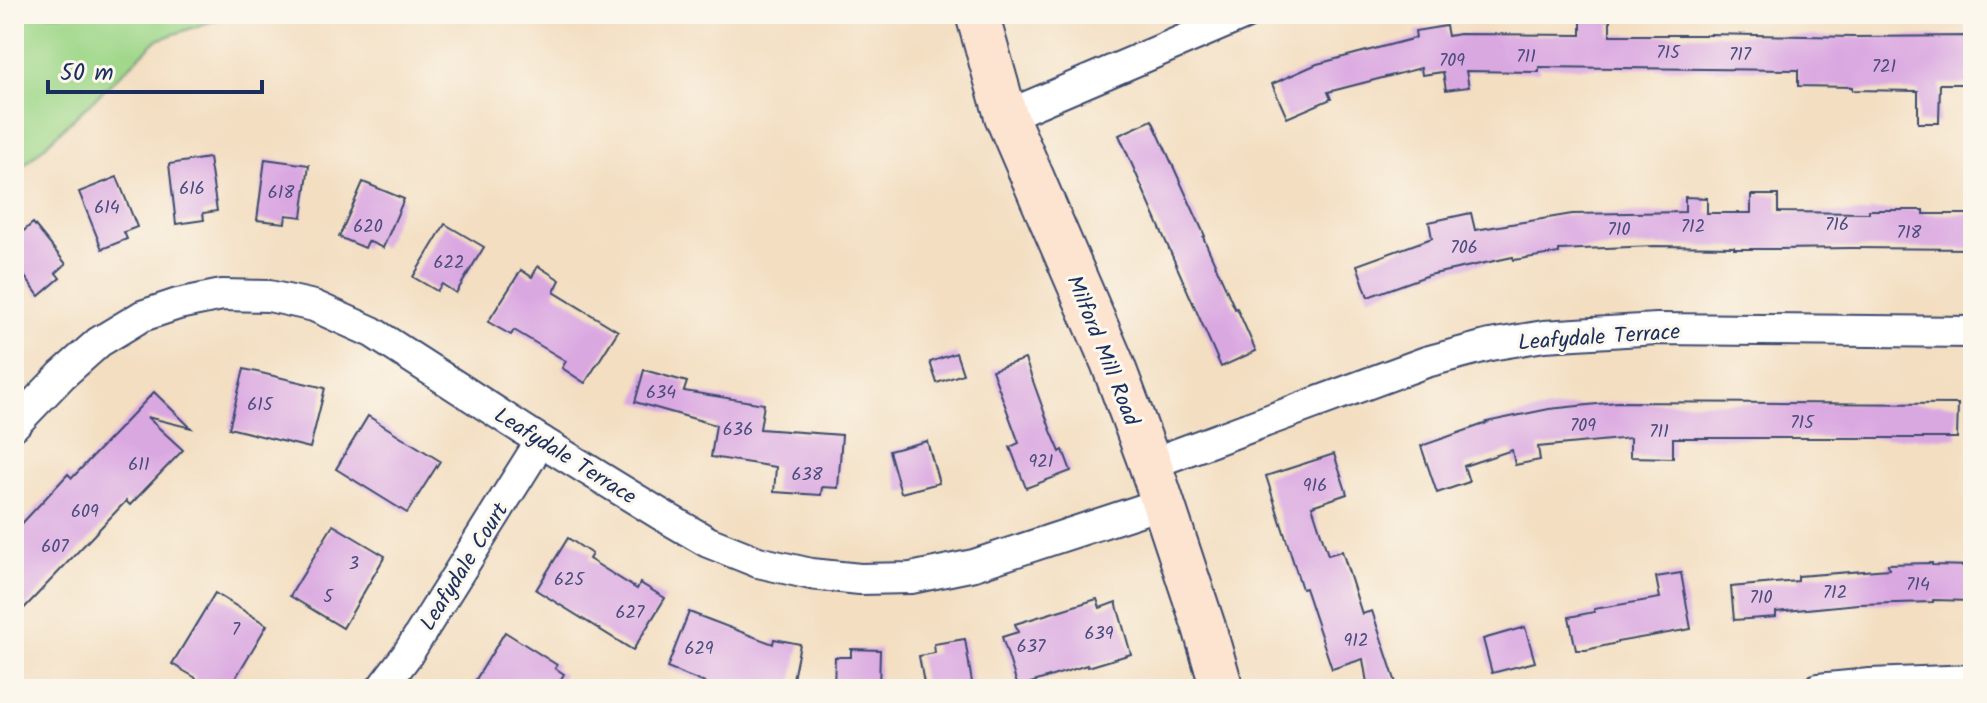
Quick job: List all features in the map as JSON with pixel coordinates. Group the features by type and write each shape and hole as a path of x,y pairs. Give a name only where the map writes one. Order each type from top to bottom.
{"main road":[{"name":"Milford Mill Road","path":"977,14 1006,116 1112,362 1150,464 1222,689"}],"street":[{"path":"1006,116 1245,14"},
{"name":"Leafydale Terrace","path":"14,425 99,342 142,316 178,304 222,295 269,296 314,306 372,332 541,441 708,542 758,562 811,574 848,578 911,578 974,565 1163,503"},
{"name":"Leafydale Terrace","path":"1150,464 1426,362 1490,345 1544,336 1657,329 1973,332"},
{"name":"Leafydale Court","path":"381,689 407,655 541,441"},
{"path":"1818,689 1973,680"}],"green space":[{"path":"14,14 233,14 157,40 14,175"}],"building":[{"path":"1581,19 1610,20 1610,35 1973,36 1972,84 1940,84 1939,123 1918,123 1918,91 1798,86 1798,70 1539,67 1539,72 1466,71 1469,87 1446,90 1443,72 1422,75 1421,68 1328,92 1331,99 1287,118 1272,84 1317,64 1416,38 1415,31 1446,26 1448,36 1581,35"},
{"path":"1152,120 1256,351 1221,367 1119,135"},
{"path":"209,158 217,211 203,213 204,220 176,224 169,164"},
{"path":"265,159 309,165 302,217 286,215 285,223 257,220"},
{"path":"117,177 137,227 124,232 127,239 102,249 79,192"},
{"path":"363,182 404,199 383,248 368,241 365,248 339,237"},
{"path":"1751,195 1778,195 1778,212 1924,210 1924,214 1973,214 1973,249 1654,246 1559,250 1559,253 1514,260 1513,257 1429,275 1368,297 1357,265 1432,238 1429,222 1471,213 1475,230 1572,214 1685,212 1685,197 1707,198 1707,213 1751,213"},
{"path":"33,223 66,264 56,273 60,278 39,296 25,277 14,286 14,239"},
{"path":"445,224 484,247 456,293 442,284 437,291 413,277"},
{"path":"538,266 560,280 554,292 618,331 585,383 562,368 566,361 514,330 511,335 488,322 521,270 532,277"},
{"path":"956,353 963,374 937,383 930,362"},
{"path":"1025,359 1051,431 1071,471 1026,488 1010,447 1019,443 992,370"},
{"path":"244,369 325,388 310,448 229,428"},
{"path":"644,370 687,382 684,391 764,404 760,429 842,435 838,488 822,487 821,495 774,492 776,467 711,457 716,425 635,402"},
{"path":"154,392 191,428 147,417 183,450 130,505 126,501 14,619 14,532 68,474 72,478"},
{"path":"1617,402 1958,404 1957,438 1673,438 1673,458 1630,457 1630,438 1538,447 1540,460 1515,465 1512,450 1464,466 1469,482 1437,493 1421,446 1486,422 1549,409"},
{"path":"368,416 440,461 407,513 336,469"},
{"path":"927,441 939,483 901,493 889,451"},
{"path":"1334,454 1347,494 1312,506 1328,555 1342,551 1362,614 1372,611 1398,689 1368,689 1363,659 1332,669 1305,588 1302,589 1266,476"},
{"path":"333,525 385,556 343,628 290,596"},
{"path":"568,538 592,554 589,559 637,589 640,583 665,598 633,650 536,590"},
{"path":"1888,564 1973,566 1973,601 1858,604 1776,612 1776,617 1734,620 1731,587 1798,581 1798,576 1889,569"},
{"path":"1681,573 1691,629 1576,650 1569,617 1594,612 1594,609 1660,598 1656,577"},
{"path":"215,593 267,625 229,689 190,689 196,678 172,664"},
{"path":"1097,599 1100,608 1116,602 1131,654 1018,687 1002,637 1018,632 1015,624"},
{"path":"689,612 773,644 774,639 800,644 791,689 720,689 667,668"},
{"path":"1525,627 1535,662 1492,673 1483,639"},
{"path":"505,632 557,665 555,668 564,674 555,689 470,689"},
{"path":"965,639 973,689 925,689 919,656 935,653 934,644"},
{"path":"851,649 880,650 879,689 834,689 835,657 851,657"}]}
